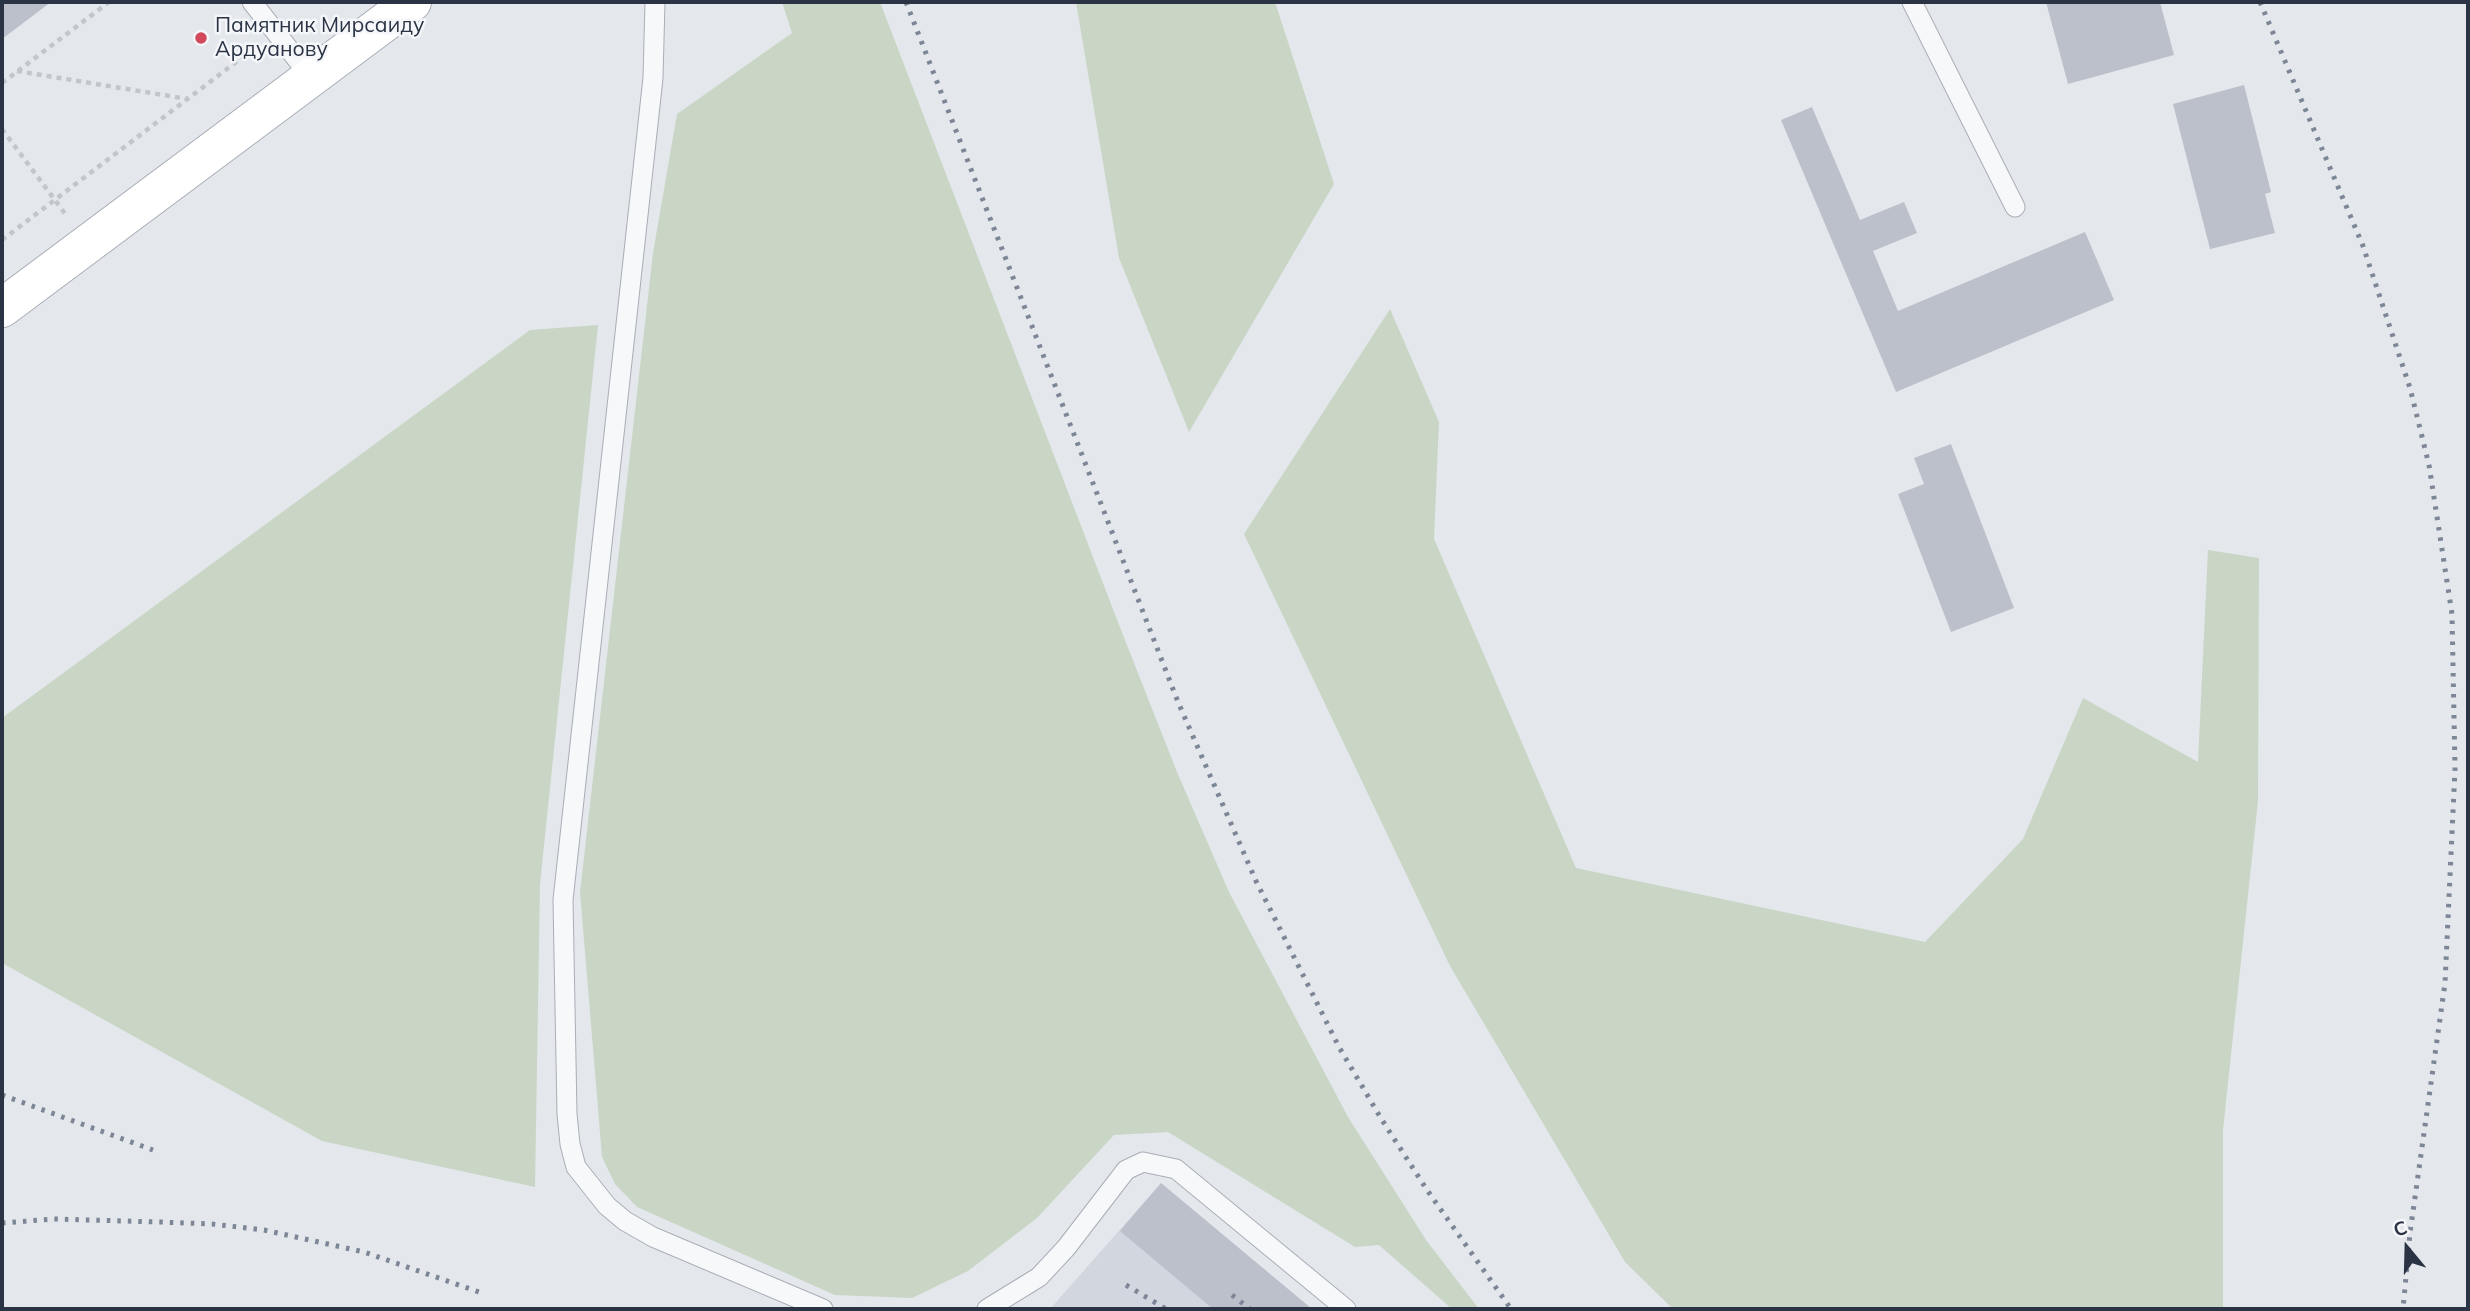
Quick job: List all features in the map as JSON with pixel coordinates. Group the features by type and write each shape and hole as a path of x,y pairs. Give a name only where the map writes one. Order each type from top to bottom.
{"street":[{"path":"2,308 412,2"}],"lane":[{"path":"252,2 310,76"},
{"path":"655,2 653,78 563,900 567,1114 570,1144 576,1167 607,1206 625,1221 653,1237 823,1309"},
{"path":"1912,2 2015,207"},
{"path":"988,1309 1039,1277 1066,1248 1126,1170 1143,1162 1176,1169 1346,1309"}],"path":[{"path":"2,83 109,2"},
{"path":"2,240 276,32"},
{"path":"18,71 188,99"},
{"path":"2,129 88,243"}],"shaded area":[{"path":"1161,1183 1312,1309 1050,1309"}],"green space":[{"path":"782,2 880,2 1121,630 1177,772 1229,892 1348,1117 1426,1240 1479,1309 1452,1309 1379,1245 1355,1247 1168,1132 1114,1135 1037,1218 968,1271 912,1298 835,1295 637,1207 615,1184 602,1157 580,892 653,253 677,114 792,33"},
{"path":"1076,2 1275,2 1334,184 1189,432 1119,258"},
{"path":"1390,309 1439,422 1434,539 1576,868 1925,942 2023,839 2083,698 2198,762 2208,550 2259,558 2258,801 2223,1130 2223,1309 1673,1309 1625,1262 1450,966 1244,534"},
{"path":"598,325 540,884 535,1187 322,1141 2,963 2,718 530,330"}],"building":[{"path":"2,2 51,2 2,39"},
{"path":"2046,2 2160,2 2174,55 2068,84"},
{"path":"2244,85 2271,192 2265,194 2275,233 2210,249 2173,104"},
{"path":"1812,107 1860,220 1904,202 1917,233 1873,251 1898,311 2085,232 2114,300 1896,392 1781,120"},
{"path":"1951,444 2014,608 1951,632 1898,494 1924,484 1914,458"},
{"path":"1161,1183 1312,1309 1213,1309 1120,1231"}],"railway":[{"path":"906,2 1178,702 1256,881 1339,1047 1382,1120 1427,1190 1511,1309"},
{"path":"2260,2 2363,246 2410,388 2429,465 2452,614 2455,769 2445,983 2410,1233 2403,1309"},
{"path":"2,1095 153,1150"},
{"path":"2,1223 54,1219 212,1224 264,1230 364,1252 479,1292"},
{"path":"1126,1285 1166,1309"},
{"path":"1232,1295 1250,1309"}],"place":[{"name":"Памятник Мирсаиду Ардуанову","path":"201,38"}]}
